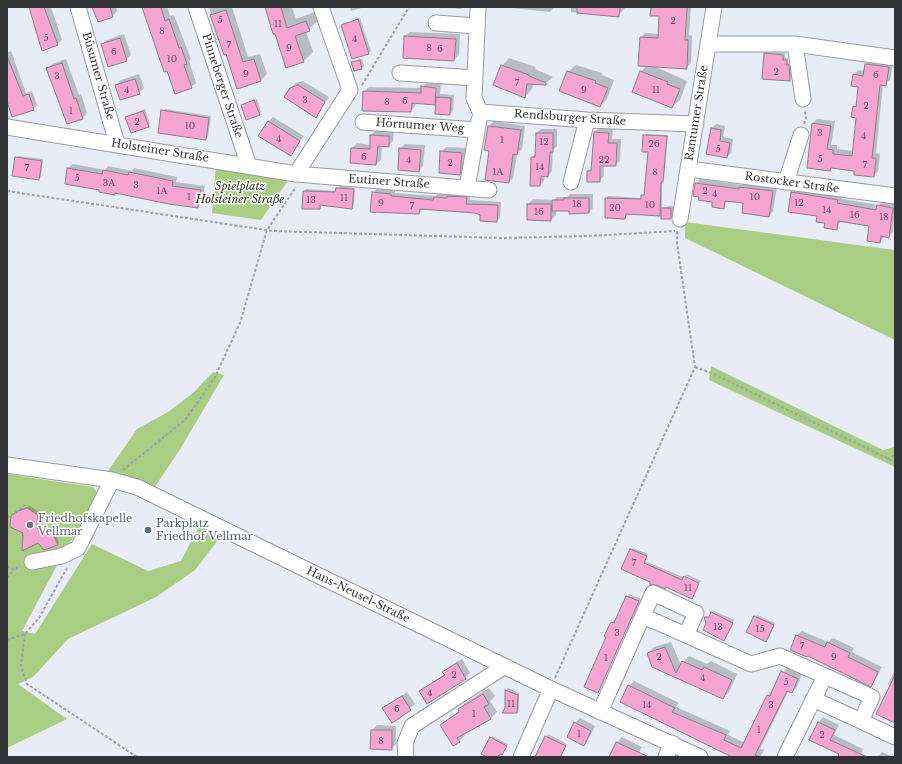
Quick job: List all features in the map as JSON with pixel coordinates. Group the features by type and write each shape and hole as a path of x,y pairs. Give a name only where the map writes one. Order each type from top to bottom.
{"street":[{"name":"Büsumer Straße","path":"78,7 117,144"},
{"name":"Pinneberger Straße","path":"196,7 249,166"},
{"path":"304,175 350,90 321,7"},
{"path":"467,188 480,112 474,98 478,7"},
{"name":"Rantumer Straße","path":"678,225 689,169 714,7"},
{"path":"436,23 476,26"},
{"path":"708,44 795,44 895,58"},
{"path":"795,44 803,99"},
{"path":"400,72 475,78"},
{"name":"Rendsburger Straße","path":"480,112 587,120 696,124"},
{"path":"570,182 587,120"},
{"name":"Hörnumer Weg","path":"363,122 477,130"},
{"name":"Holsteiner Straße","path":"7,127 304,175"},
{"path":"786,182 801,135"},
{"name":"Rostocker Straße","path":"689,169 895,196"},
{"name":"Eutiner Straße","path":"304,175 489,190"},
{"name":"Hans-Neusel-Straße","path":"7,464 112,480 137,487 600,712 669,750 700,757"},
{"path":"32,562 62,556 78,548 112,480"},
{"path":"600,712 653,593 696,613 686,635"},
{"path":"643,616 751,664 780,656 872,697 860,721"},
{"path":"406,757 405,743 412,726 505,666"},
{"path":"785,757 825,676"},
{"path":"521,757 551,689"},
{"path":"813,699 893,736"}],"path":[{"path":"358,91 409,7"},
{"path":"801,135 806,118 803,99"},
{"path":"112,480 117,473 185,420 214,378 240,322 267,230 304,175"},
{"path":"7,191 267,230 501,238 589,236 678,225 677,243 695,367 551,689"},
{"path":"695,367 714,374 895,462"},
{"path":"887,459 895,454"},
{"path":"7,518 25,505"},
{"path":"7,640 25,634 39,618 67,567"},
{"path":"7,578 14,570"},
{"path":"25,634 21,666 27,684 137,757"}],"green space":[{"name":"Spielplatz Holsteiner Straße","path":"216,166 289,179 261,220 212,213"},
{"path":"685,222 895,250 895,340 685,238"},
{"path":"711,366 883,450 895,447 895,467 709,380"},
{"path":"213,372 224,375 179,451 154,488 108,471 137,429 168,412 193,393"},
{"path":"7,474 93,487 99,495 62,556 22,631 35,634 92,544 148,571 181,561 200,524 222,535 195,570 156,597 68,639 33,677 18,684 67,719 7,748"}],"building":[{"path":"29,7 44,7 58,45 42,51"},
{"path":"92,7 110,7 113,17 98,22"},
{"path":"142,7 161,7 165,21 169,19 179,48 181,47 187,64 184,65 192,88 175,94 167,71 164,72"},
{"path":"265,7 281,7 287,28 306,21 310,31 295,36 304,62 286,68 275,34 273,34"},
{"path":"577,7 620,7 619,17 577,13"},
{"path":"651,7 687,7 685,40 688,40 687,69 638,66 640,37 658,38 659,16 650,16"},
{"path":"226,10 243,62 254,59 261,81 237,89 226,54 224,55 210,15"},
{"path":"358,19 369,54 352,59 341,25"},
{"path":"404,36 456,39 454,61 403,58"},
{"path":"120,38 127,61 108,67 101,44"},
{"path":"764,53 783,55 783,60 787,60 786,65 789,65 790,81 762,79"},
{"path":"7,56 23,96 29,94 34,110 12,117 7,101"},
{"path":"360,60 362,69 354,71 351,62"},
{"path":"62,63 74,99 76,98 83,119 67,124 46,68"},
{"path":"865,64 889,67 886,86 880,85 872,158 876,158 874,177 854,175 854,171 831,168 830,171 807,168 812,123 831,126 827,149 833,150 833,154 852,156 856,118 851,117 853,106 856,107 858,87 851,86 853,74 863,76"},
{"path":"501,65 529,75 546,83 546,85 527,84 525,98 493,85"},
{"path":"567,71 596,81 595,83 608,88 600,107 559,91"},
{"path":"640,71 668,82 667,84 680,89 672,108 632,92"},
{"path":"135,79 140,94 120,100 115,85"},
{"path":"298,85 325,102 316,118 284,97 290,88"},
{"path":"421,86 436,88 435,105 412,103 411,112 362,111 363,91 421,93"},
{"path":"436,97 451,98 450,115 435,114"},
{"path":"254,100 260,115 246,120 241,105"},
{"path":"161,110 209,118 206,140 158,133"},
{"path":"143,111 149,127 131,133 125,117"},
{"path":"268,121 300,141 291,156 258,136"},
{"path":"488,126 521,130 517,155 513,154 509,183 485,180 489,151 484,150"},
{"path":"711,128 721,130 720,141 730,143 727,158 706,154"},
{"path":"594,132 609,133 608,143 617,143 616,166 600,166 600,182 587,182 587,171 591,171"},
{"path":"536,133 553,133 553,152 550,152 548,177 541,176 540,186 530,186 531,157 535,157"},
{"path":"370,135 389,136 389,147 378,146 376,165 350,163 351,148 370,149"},
{"path":"643,135 667,136 663,182 661,182 660,216 626,214 625,219 605,218 605,198 641,199 641,195 644,195 648,152 642,152"},
{"path":"399,148 421,150 419,172 398,170"},
{"path":"440,151 462,153 460,175 439,173"},
{"path":"15,157 42,161 39,180 12,176"},
{"path":"67,168 102,174 103,170 128,175 129,172 173,181 172,186 201,190 198,208 169,204 115,193 115,195 99,192 99,190 65,184"},
{"path":"695,183 739,189 739,187 773,191 769,217 742,213 743,203 725,201 724,209 712,207 712,202 698,200 699,197 693,196"},
{"path":"336,188 354,189 352,209 320,205 320,209 302,209 303,191 335,192"},
{"path":"372,192 391,194 391,196 433,200 434,197 467,197 466,204 498,205 497,222 480,221 480,215 475,213 420,209 419,214 370,212"},
{"path":"791,192 838,200 837,203 876,210 877,205 893,208 889,238 881,236 880,243 867,241 869,226 838,221 837,230 824,228 825,223 816,222 817,216 788,212"},
{"path":"564,198 589,198 589,213 569,214 569,211 552,211 552,200 564,200"},
{"path":"527,204 551,204 551,221 527,220"},
{"path":"661,208 671,208 671,219 661,219"},
{"path":"27,508 38,515 37,528 51,530 58,545 44,550 38,543 22,551 23,533 10,527 11,516 18,511"},
{"path":"630,549 647,556 644,563 682,580 684,576 699,583 692,599 666,587 665,589 656,585 650,585 650,582 621,569"},
{"path":"626,596 639,601 598,693 584,687 606,637 604,636 611,622 614,623"},
{"path":"711,612 733,623 724,641 703,630 706,623 704,617 709,617"},
{"path":"754,616 774,625 766,642 746,632"},
{"path":"796,635 825,647 827,642 850,653 848,657 878,672 871,687 808,656 807,657 790,650"},
{"path":"665,647 676,673 682,661 702,670 704,667 732,680 723,699 652,667 647,653"},
{"path":"457,663 466,679 427,704 419,691 445,675 442,672"},
{"path":"781,671 798,679 792,693 787,691 755,755 759,757 732,757 620,702 628,685 675,708 672,712 726,735 724,740 741,748 767,695 770,696"},
{"path":"895,675 895,723 876,714"},
{"path":"505,690 518,695 517,713 502,713 505,708"},
{"path":"483,694 489,704 484,707 491,719 457,738 460,742 453,746 440,725 459,712 458,709"},
{"path":"402,696 411,710 392,723 382,708"},
{"path":"574,722 591,731 584,746 567,737"},
{"path":"818,722 835,730 830,740 867,757 838,757 839,754 809,740"},
{"path":"371,730 392,730 392,750 370,749"},
{"path":"545,736 566,746 560,757 535,757"},
{"path":"490,737 507,746 502,755 500,754 498,757 487,757 481,754"},
{"path":"616,742 649,757 609,757"}],"place":[{"name":"Friedhofskapelle Vellmar","path":"30,525"},
{"name":"Parkplatz Friedhof Vellmar","path":"148,530"}]}
